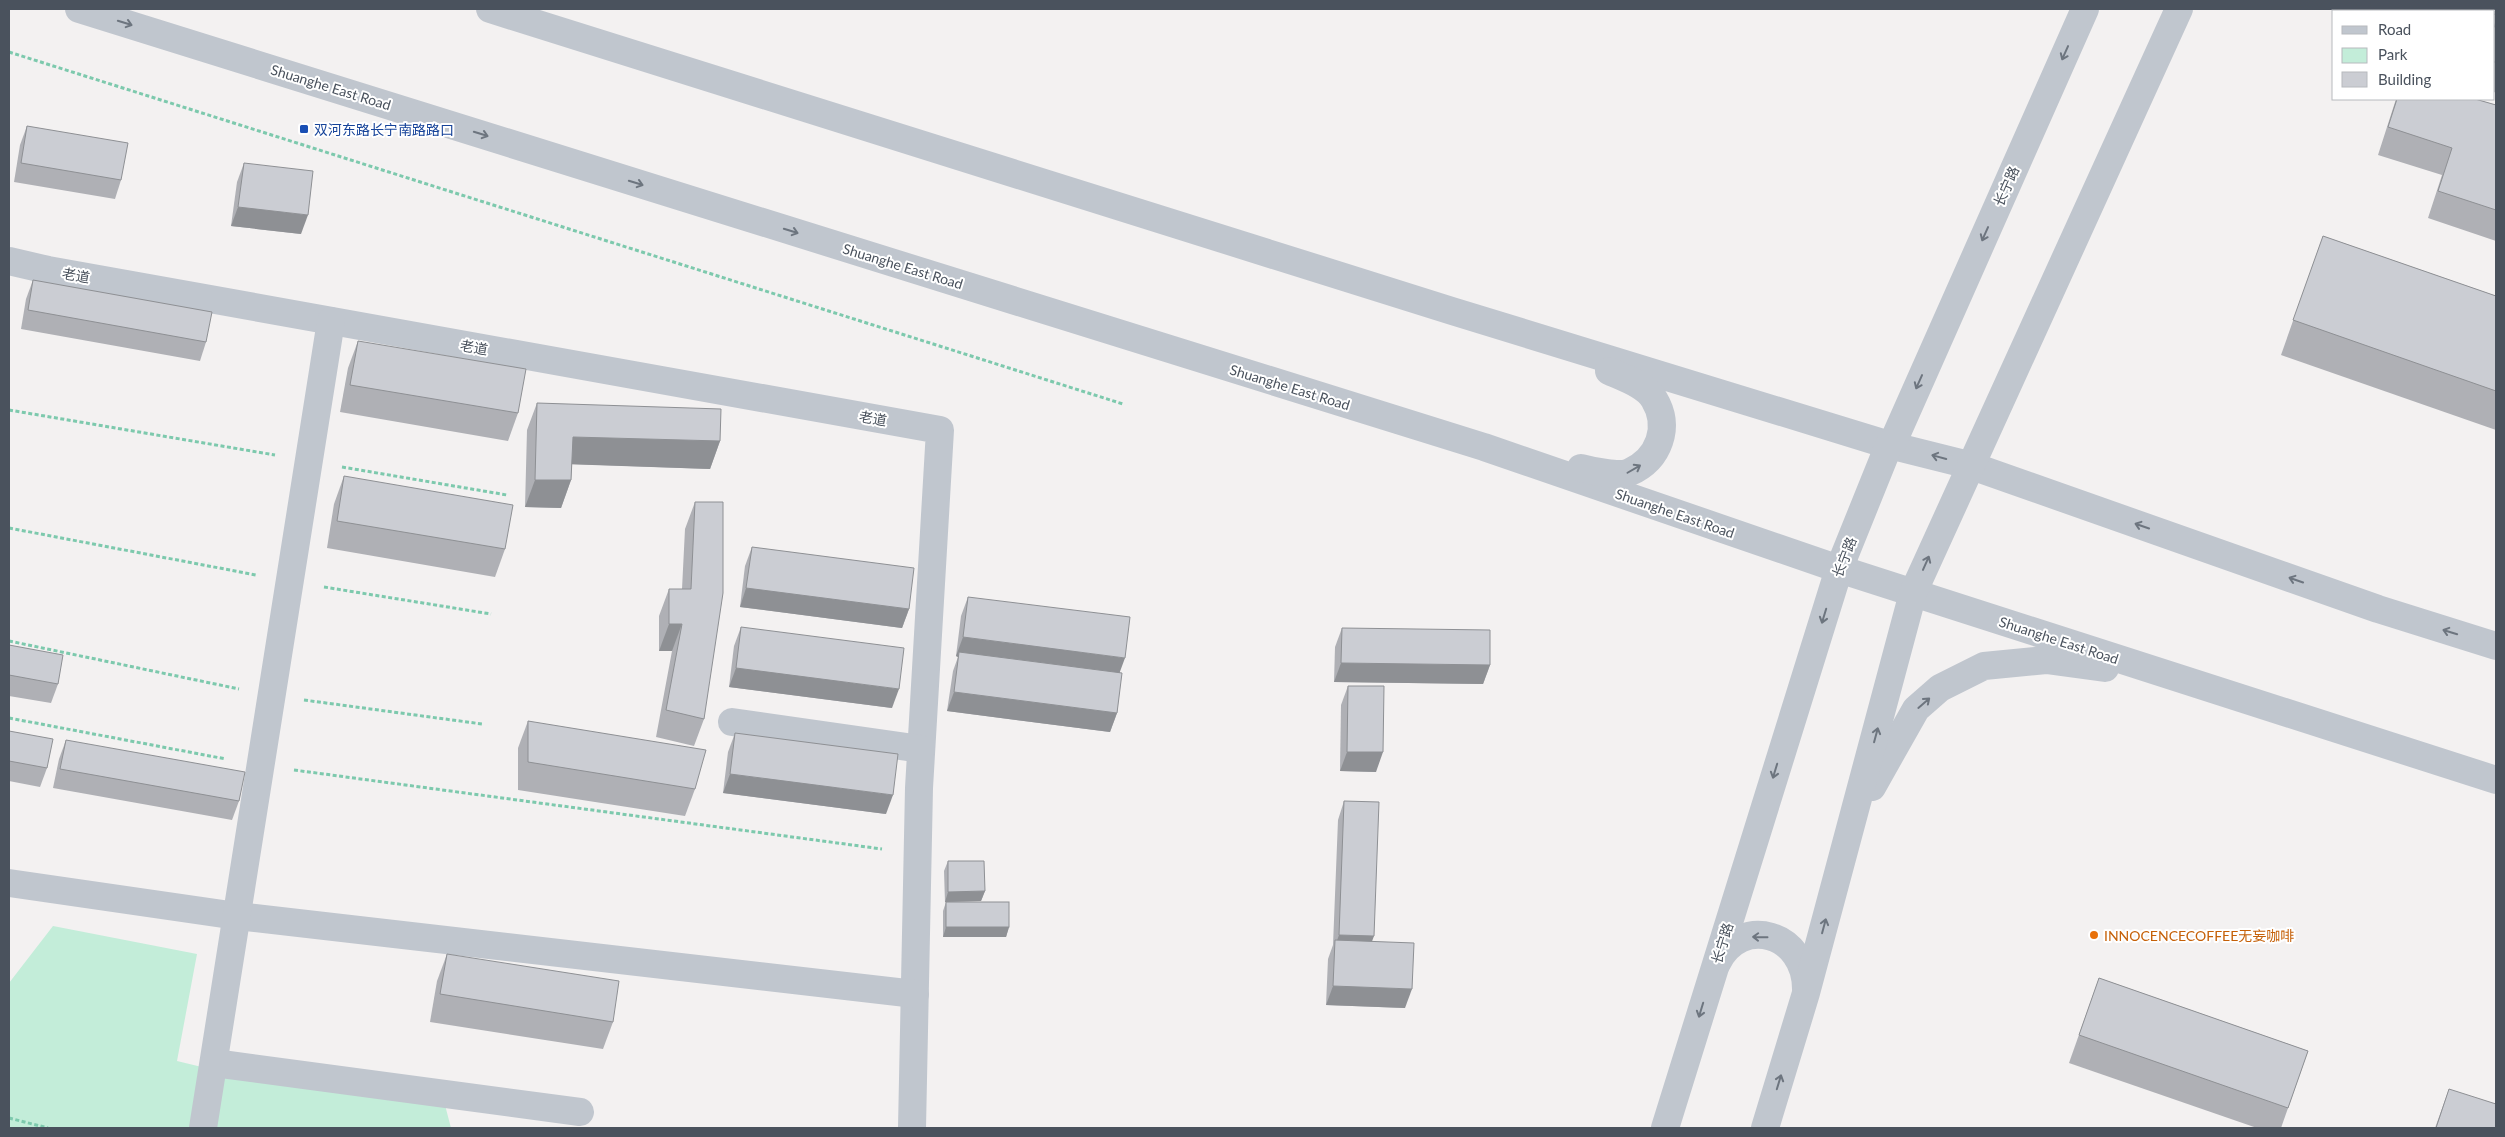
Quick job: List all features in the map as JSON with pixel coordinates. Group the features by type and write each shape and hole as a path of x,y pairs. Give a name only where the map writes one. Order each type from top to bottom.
{"street":[{"name":"Shuanghe East Road","path":"79,9 1484,447 1839,569 2496,780"},
{"path":"490,9 1520,332 1889,445 1969,465 2378,609 2496,646"},
{"name":"长宁路","path":"1666,1128 1713,971 1839,569 1889,445 1893,442 2085,9"},
{"path":"1764,1128 1806,993 1913,593 1969,465 2179,9"},
{"name":"老道","path":"9,261 331,321 940,430 921,749"},
{"path":"203,1128 331,321"},
{"path":"1484,447 1597,472 1629,473 1652,458 1660,443 1662,417 1654,398 1632,382 1520,332"},
{"path":"1854,819 1916,709 1940,688 1984,666 2046,660 2113,670 2153,670"},
{"path":"732,722 921,749 912,1128"},
{"path":"9,884 237,916 915,994"},
{"path":"1713,971 1720,956 1730,946 1745,937 1759,935 1776,938 1790,946 1801,960 1806,976 1806,993"},
{"path":"214,1063 580,1112"}],"path":[{"path":"9,52 1122,404"},
{"path":"9,410 507,495"},
{"path":"9,528 290,582 491,614"},
{"path":"9,641 272,696 482,724"},
{"path":"9,718 261,766 918,853"},
{"path":"9,1118 48,1128"}],"green space":[{"path":"53,926 197,954 177,1061 239,1076 445,1105 451,1128 9,1128 9,983"}],"building":[{"path":"2477,9 2496,9 2496,15 2495,10"},
{"path":"2496,21 2496,62 2495,62"},
{"path":"2397,100 2478,100 2496,105 2496,210 2438,191 2452,148 2388,127"},
{"path":"27,126 128,143 121,180 21,163"},
{"path":"244,163 313,171 308,215 238,207"},
{"path":"2323,236 2496,296 2496,391 2293,320"},
{"path":"33,280 212,312 206,342 28,310"},
{"path":"358,341 526,369 518,413 350,385"},
{"path":"537,403 721,409 720,441 573,437 571,480 535,480"},
{"path":"344,476 513,505 505,549 337,521"},
{"path":"695,502 723,502 723,593 704,719 666,710 682,624 669,624 669,589 691,589"},
{"path":"752,547 914,568 909,609 746,588"},
{"path":"968,597 1130,617 1125,658 963,637"},
{"path":"741,627 904,648 899,689 736,668"},
{"path":"1342,628 1490,630 1490,665 1341,663"},
{"path":"9,645 63,655 58,684 9,675"},
{"path":"959,652 1122,673 1117,713 954,692"},
{"path":"1348,686 1384,686 1383,752 1347,752"},
{"path":"528,721 706,750 695,789 528,762"},
{"path":"9,731 53,739 47,768 9,761"},
{"path":"735,733 898,754 893,795 730,774"},
{"path":"66,740 245,772 239,801 60,769"},
{"path":"1344,801 1379,802 1374,936 1339,935"},
{"path":"948,861 984,861 985,891 948,892"},
{"path":"946,902 1009,902 1009,927 946,927"},
{"path":"1335,940 1414,943 1412,989 1333,986"},
{"path":"447,954 619,981 613,1022 440,994"},
{"path":"2099,978 2308,1051 2288,1108 2079,1035"},
{"path":"2449,1089 2496,1104 2496,1128 2436,1128"}],"place":[{"name":"双河东路长宁南路路口","path":"304,129"},
{"name":"INNOCENCECOFFEE无妄咖啡","path":"2094,935"}]}
